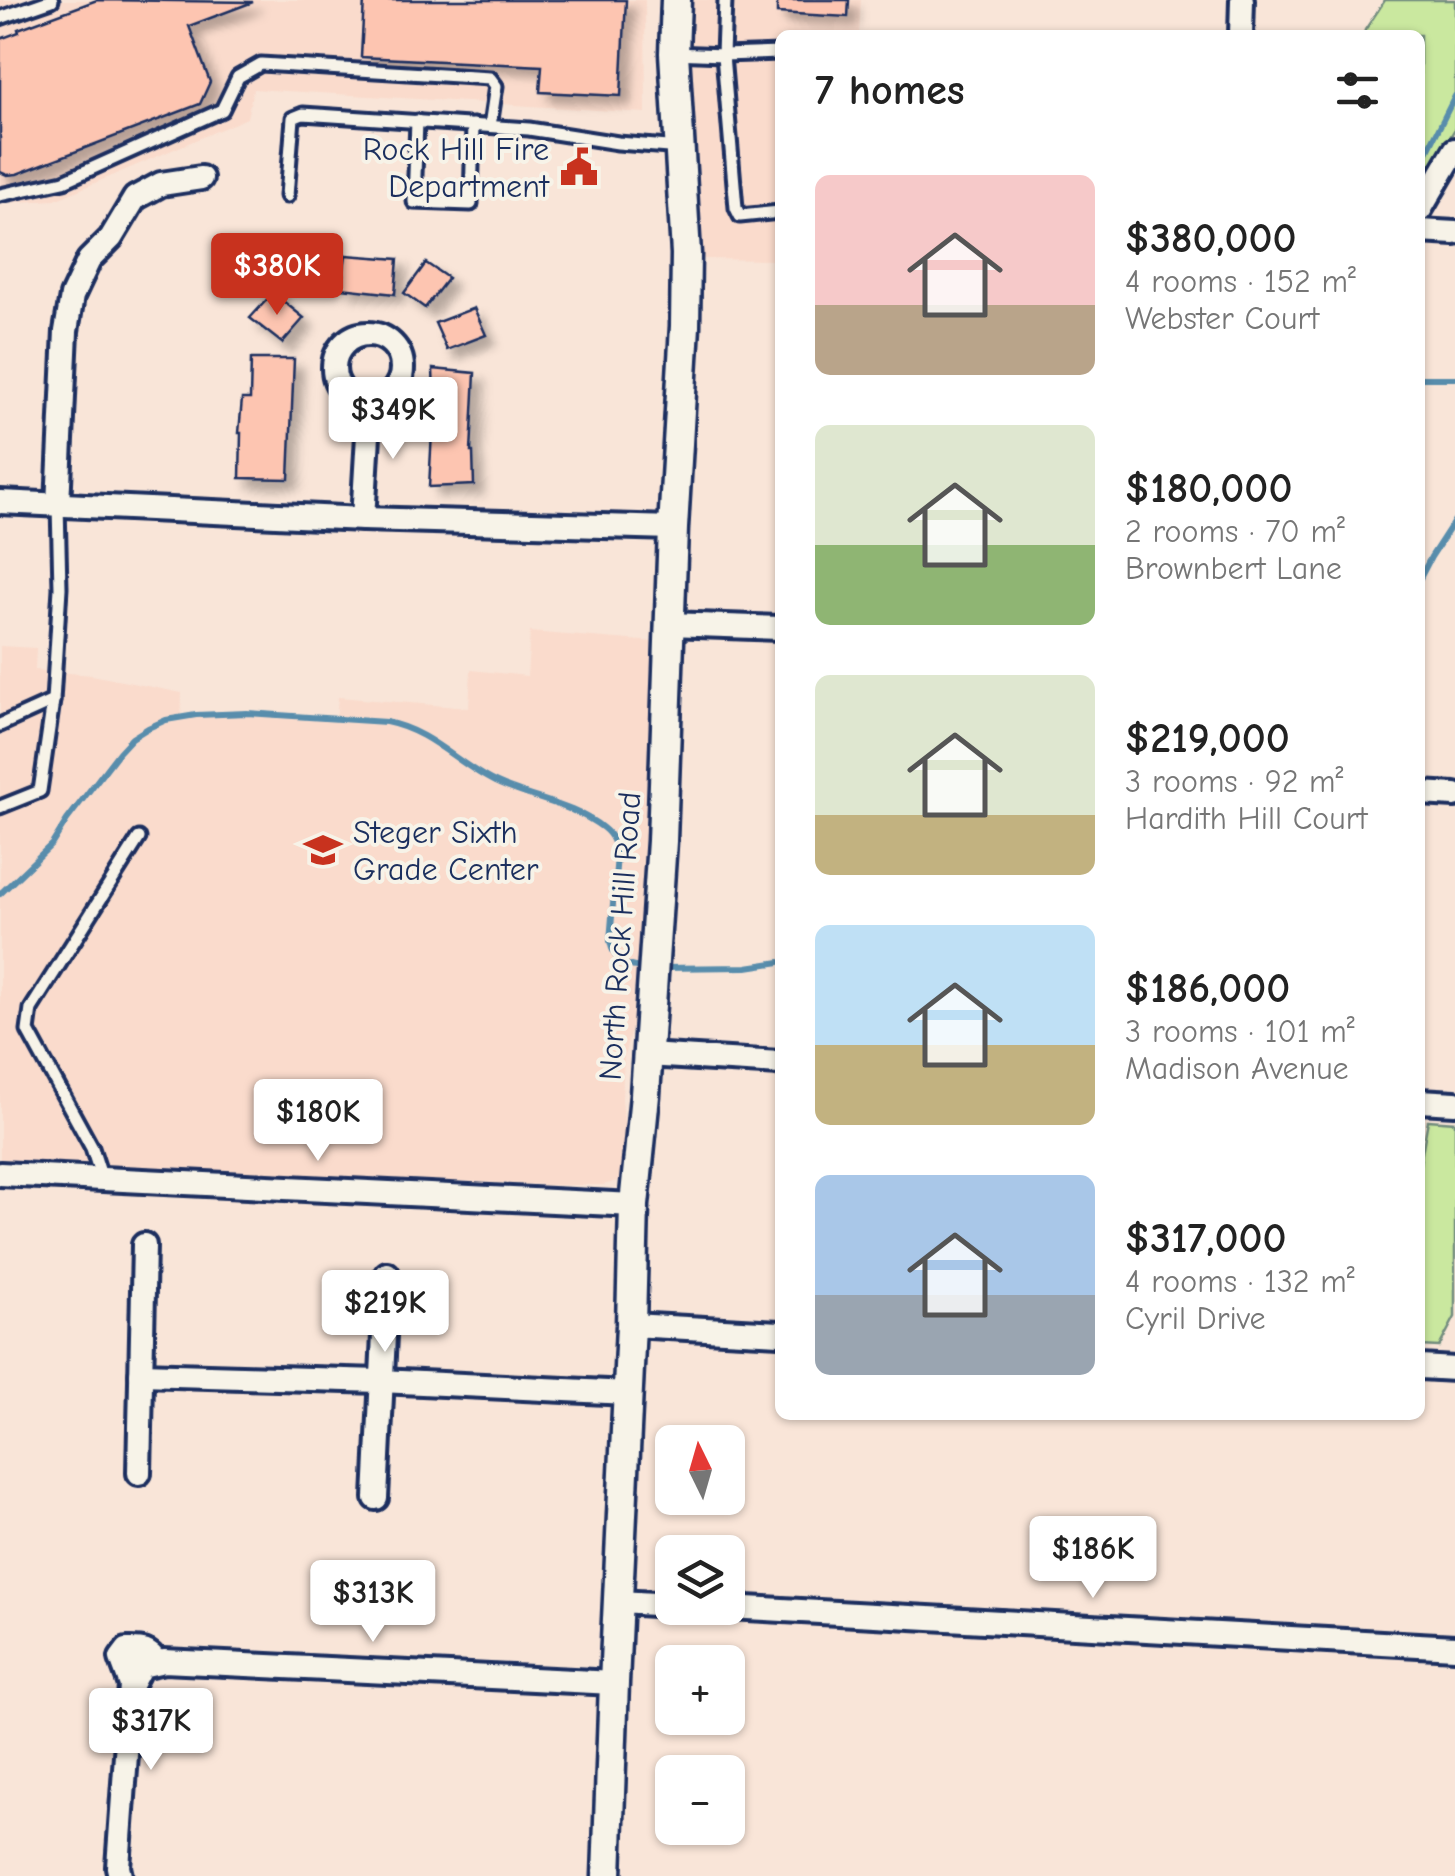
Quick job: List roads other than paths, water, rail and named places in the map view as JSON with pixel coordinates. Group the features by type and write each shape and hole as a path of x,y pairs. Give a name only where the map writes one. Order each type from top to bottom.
{"street":[{"name":"North Rock Hill Road","path":"608,1876 634,1205 667,736 685,326 686,254 674,53 676,0"},
{"path":"1241,30 1242,0"},
{"path":"1425,201 1455,150"},
{"path":"58,504 66,331 72,296 89,260 111,238 135,198 162,184 201,178"},
{"path":"1425,231 1455,233"},
{"path":"363,519 370,402"},
{"path":"0,502 674,528"},
{"path":"670,624 775,628"},
{"path":"1425,793 1455,795"},
{"path":"647,1055 775,1063"},
{"path":"1425,1100 1455,1103"},
{"path":"0,1174 634,1205"},
{"path":"139,1473 144,1246"},
{"path":"376,1498 387,1274"},
{"path":"631,1325 775,1333"},
{"path":"1425,1367 1455,1369"},
{"path":"141,1374 628,1393"},
{"path":"619,1602 655,1603"},
{"path":"745,1609 1455,1647"},
{"path":"120,1876 143,1671 614,1683"}],"lane":[{"path":"0,18 52,0"},
{"path":"726,0 723,55 736,208 740,216 775,212"},
{"path":"674,53 775,53"},
{"path":"0,195 64,180 222,110 238,77 262,64 490,78 496,86 490,126"},
{"path":"287,196 293,118 304,114 529,128 618,143 681,148"},
{"path":"418,121 414,202 471,204 473,125"},
{"path":"0,807 40,791 54,701 60,588 58,504"},
{"path":"0,726 54,701"},
{"path":"102,1179 92,1148 28,1030 28,1021 31,1009 139,838"}],"waterway":[{"path":"1425,156 1455,96"},
{"path":"1425,378 1455,378"},
{"path":"1425,568 1455,520"},
{"path":"0,894 52,844 119,752 148,728 166,720 196,715 247,713 386,722 417,732 495,782 565,807 606,831 617,855 612,948 623,963 648,968"},
{"path":"660,968 775,963"}],"place":[{"name":"Rock Hill Fire Department","path":"579,167"},
{"name":"Steger Sixth Grade Center","path":"323,850"}]}
